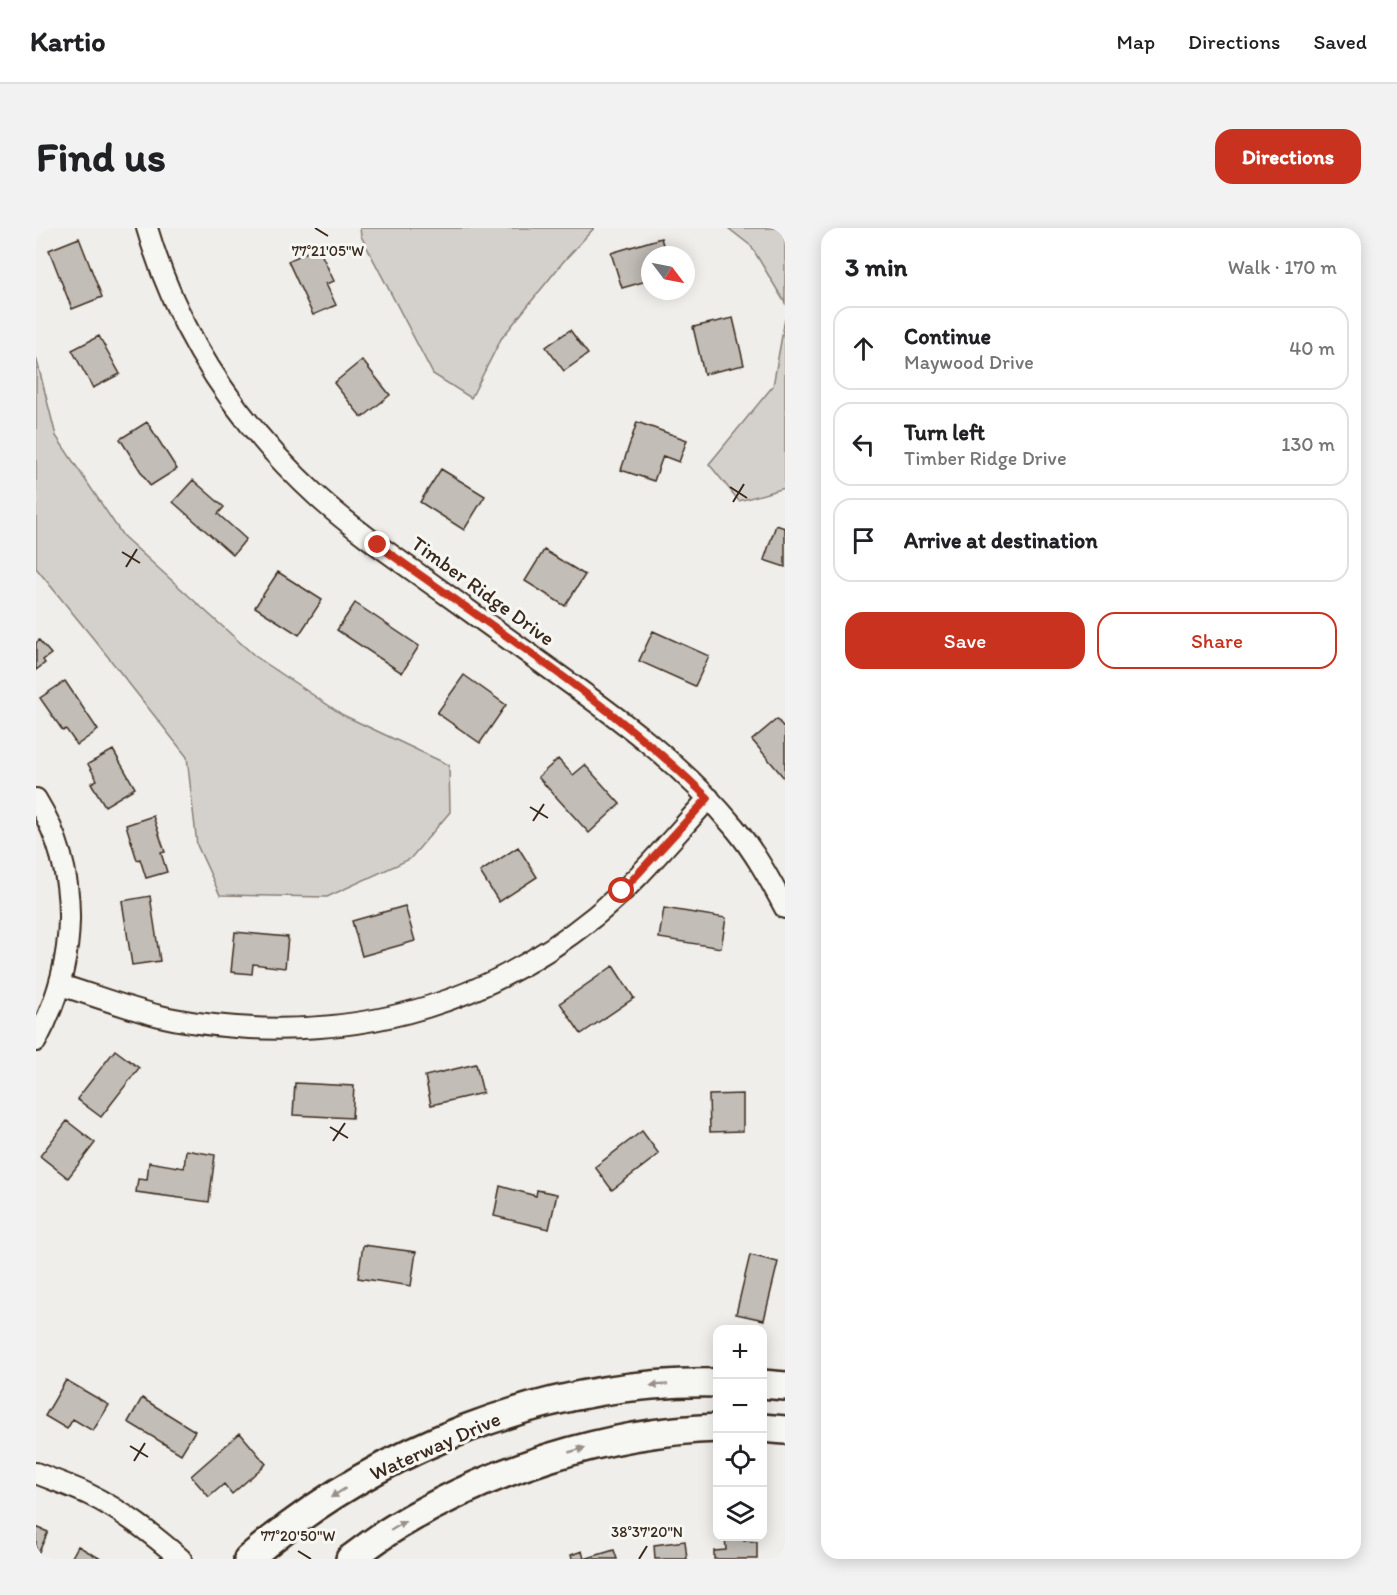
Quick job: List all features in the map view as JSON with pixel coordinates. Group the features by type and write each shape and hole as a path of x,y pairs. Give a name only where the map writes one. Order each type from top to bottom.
{"main road":[{"name":"Waterway Drive","path":"248,1559 309,1512 360,1479 413,1451 468,1428 513,1412 581,1395 638,1386 713,1383"},
{"path":"767,1384 785,1386"},
{"path":"350,1559 393,1528 440,1502 533,1463 588,1447 643,1435 713,1428"},
{"path":"767,1428 785,1430"}],"street":[{"name":"Timber Ridge Drive","path":"147,228 170,296 193,343 215,379 249,425 287,468 321,500 378,545 616,716 670,761 735,828 753,853 785,908"},
{"path":"60,985 159,1016 210,1025 270,1030 368,1023 419,1011 491,983 561,942 622,891 708,798"},
{"path":"36,799 53,831 62,856 68,883 70,916 69,943 60,985 36,1041"},
{"path":"36,1473 88,1494 118,1510 181,1559"}],"shaded area":[{"path":"360,228 594,228 563,262 501,339 471,398 433,374 361,236"},
{"path":"728,228 785,228 785,303 751,246"},
{"path":"785,319 785,488 739,501 709,464 773,386"},
{"path":"36,357 56,436 123,536 255,656 343,715 449,765 450,812 410,859 327,897 220,895 197,845 187,757 36,568"}],"building":[{"path":"79,238 102,297 72,309 49,250"},
{"path":"661,238 663,246 641,246 641,283 622,288 611,253"},
{"path":"318,247 334,281 326,284 336,305 313,315 288,261"},
{"path":"733,318 744,365 704,374 693,327"},
{"path":"570,330 588,354 564,371 546,347"},
{"path":"99,336 120,374 93,388 72,350"},
{"path":"362,360 390,395 362,418 334,383"},
{"path":"147,422 177,469 150,486 120,439"},
{"path":"637,422 687,440 679,462 663,456 654,481 621,470"},
{"path":"441,469 485,496 464,530 420,502"},
{"path":"193,480 224,507 218,514 246,539 233,555 173,502"},
{"path":"776,525 785,528 785,567 764,560"},
{"path":"544,550 585,575 565,606 525,581"},
{"path":"278,572 322,600 299,635 255,607"},
{"path":"355,603 419,646 402,673 337,630"},
{"path":"653,631 709,656 695,686 639,661"},
{"path":"39,640 51,654 36,670 36,643"},
{"path":"464,675 506,705 480,743 437,713"},
{"path":"65,681 98,730 77,745 66,729 63,731 40,698"},
{"path":"777,719 785,729 785,779 752,740"},
{"path":"113,750 135,788 105,806 91,783 97,780 88,764"},
{"path":"558,759 573,775 585,765 620,804 589,833 538,777"},
{"path":"153,816 165,852 161,853 167,872 146,878 140,859 137,860 126,825"},
{"path":"518,847 537,877 499,902 480,872"},
{"path":"150,896 160,961 132,965 122,901"},
{"path":"405,906 415,941 362,956 352,921"},
{"path":"664,908 726,918 721,948 659,938"},
{"path":"235,932 288,937 285,968 253,964 252,974 231,972"},
{"path":"613,966 634,998 581,1034 560,1003"},
{"path":"115,1050 139,1068 101,1117 77,1099"},
{"path":"476,1064 483,1093 431,1105 425,1076"},
{"path":"295,1083 354,1086 352,1118 293,1115"},
{"path":"743,1094 743,1131 710,1132 709,1095"},
{"path":"67,1121 95,1143 68,1178 40,1156"},
{"path":"642,1131 659,1154 612,1190 595,1167"},
{"path":"186,1150 215,1155 209,1202 136,1192 138,1179 147,1180 149,1162 184,1168"},
{"path":"500,1186 536,1196 537,1190 557,1194 549,1229 494,1216"},
{"path":"363,1245 416,1252 411,1286 358,1278"},
{"path":"750,1255 778,1262 764,1320 736,1314"},
{"path":"66,1380 109,1405 93,1431 73,1419 67,1429 45,1416"},
{"path":"142,1398 195,1431 181,1454 128,1422"},
{"path":"240,1433 266,1464 232,1494 224,1484 209,1497 191,1476"},
{"path":"36,1527 48,1532 36,1558"},
{"path":"685,1541 687,1559 655,1559 654,1545"},
{"path":"725,1541 757,1542 757,1559 714,1559 714,1551 726,1550"},
{"path":"78,1546 101,1559 71,1559"},
{"path":"614,1550 617,1559 584,1559"},
{"path":"582,1551 584,1559 572,1559 571,1555"}],"route":[{"path":"378,545 616,716 670,761 708,798 622,891"}]}
